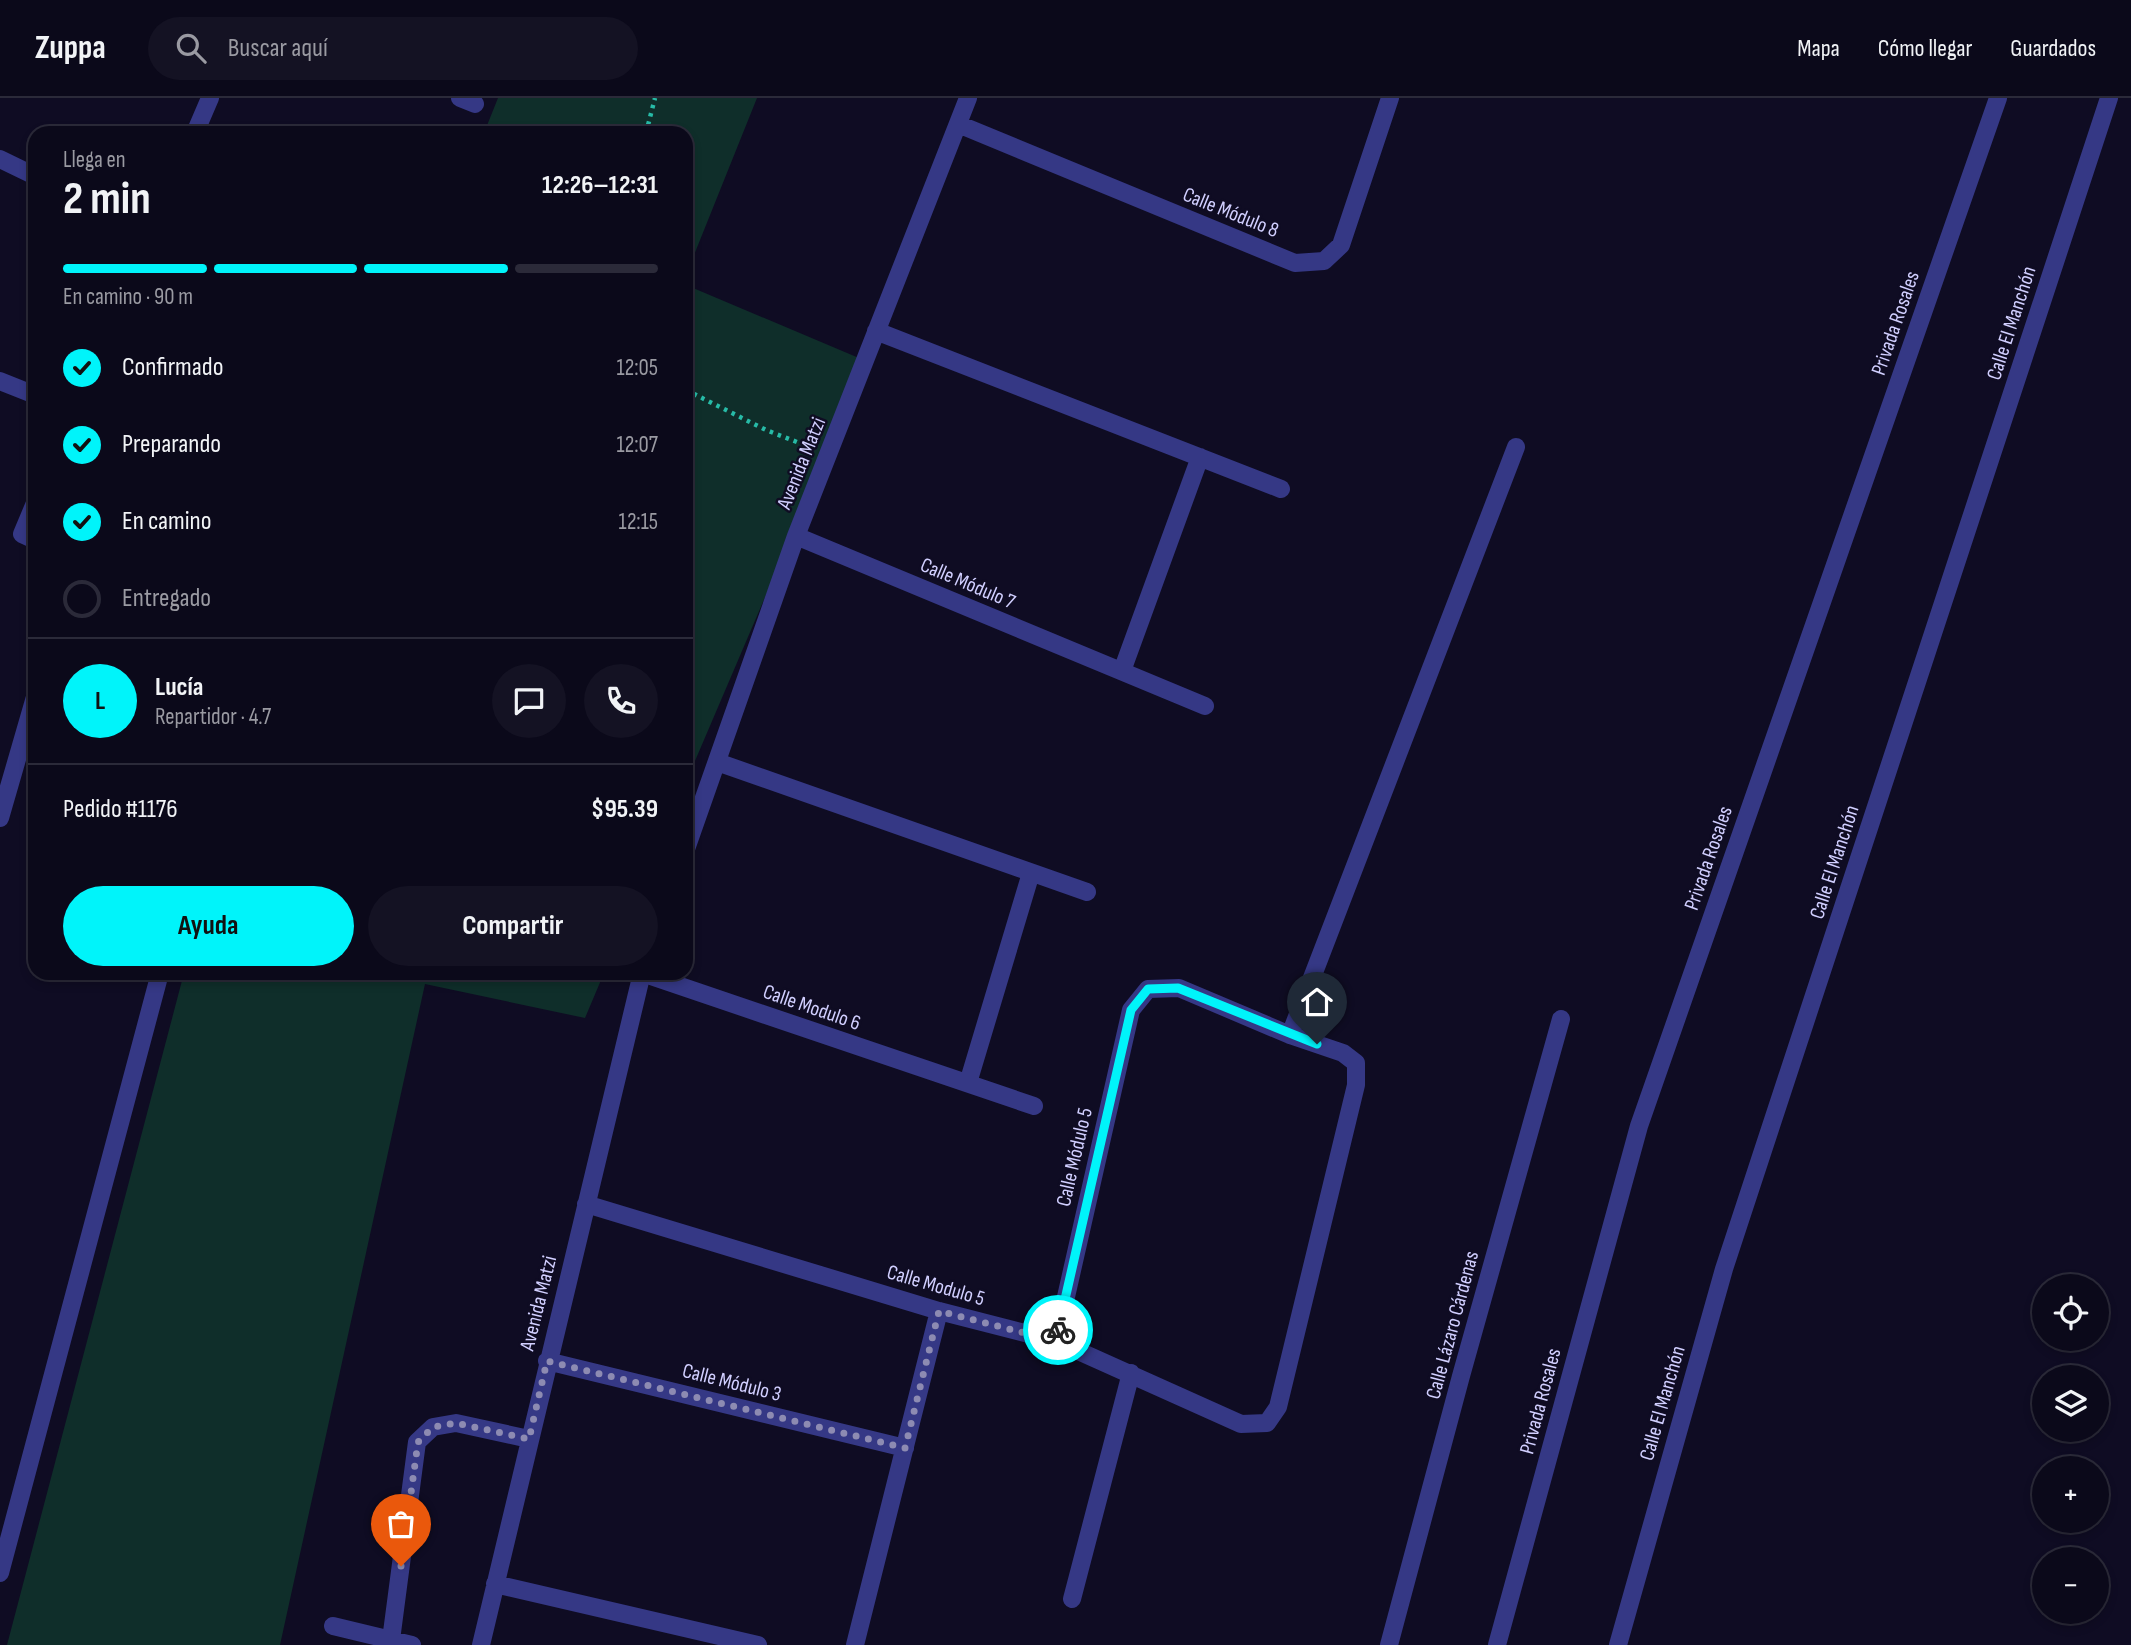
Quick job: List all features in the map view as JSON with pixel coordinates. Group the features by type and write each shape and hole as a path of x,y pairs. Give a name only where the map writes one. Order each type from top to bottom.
{"street":[{"path":"198,126 210,98"},
{"name":"Avenida Matzi","path":"693,829 796,536 968,98"},
{"name":"Calle Módulo 8","path":"958,124 1295,263 1324,261 1341,245 1390,98"},
{"name":"Privada Rosales","path":"1497,1645 1639,1126 1998,98"},
{"name":"Calle El Manchón","path":"1618,1645 1724,1269 2109,98"},
{"path":"0,159 28,173"},
{"path":"876,331 1281,489"},
{"path":"0,381 28,392"},
{"path":"1290,1035 1516,447"},
{"path":"1122,671 1200,457"},
{"name":"Calle Módulo 7","path":"796,536 1205,706"},
{"path":"0,818 28,721"},
{"path":"717,762 1087,892"},
{"path":"968,1083 1031,873"},
{"path":"0,1573 158,980"},
{"name":"Avenida Matzi","path":"481,1645 640,980"},
{"name":"Calle Modulo 6","path":"663,980 1034,1106"},
{"name":"Calle Módulo 5","path":"1056,1341 1131,1010 1148,989 1178,988 1290,1035"},
{"name":"Calle Lázaro Cárdenas","path":"1389,1645 1561,1018"},
{"name":"Calle Modulo 5","path":"586,1204 939,1311 1056,1341 1241,1424 1266,1423 1278,1407 1356,1084 1356,1063 1343,1053 1290,1035"},
{"path":"855,1645 939,1311"},
{"name":"Calle Módulo 3","path":"547,1361 905,1448"},
{"path":"1072,1600 1130,1373"},
{"path":"391,1640 418,1442 433,1427 456,1423 529,1439"},
{"path":"495,1584 758,1645"},
{"path":"333,1626 412,1645"}],"path":[{"path":"648,126 655,98"},
{"path":"693,394 766,430 829,454"}],"green space":[{"path":"498,98 757,98 693,258 693,126 487,126"},
{"path":"693,288 866,361 693,766"},
{"path":"182,980 601,980 585,1018 425,984 280,1645 7,1645"}],"way so far":[{"path":"401,1566 418,1442 433,1427 456,1423 529,1439 547,1361 905,1448 939,1311 1056,1341 1058,1330"}],"route":[{"path":"1058,1330 1131,1010 1148,989 1178,988 1317,1044"}]}
